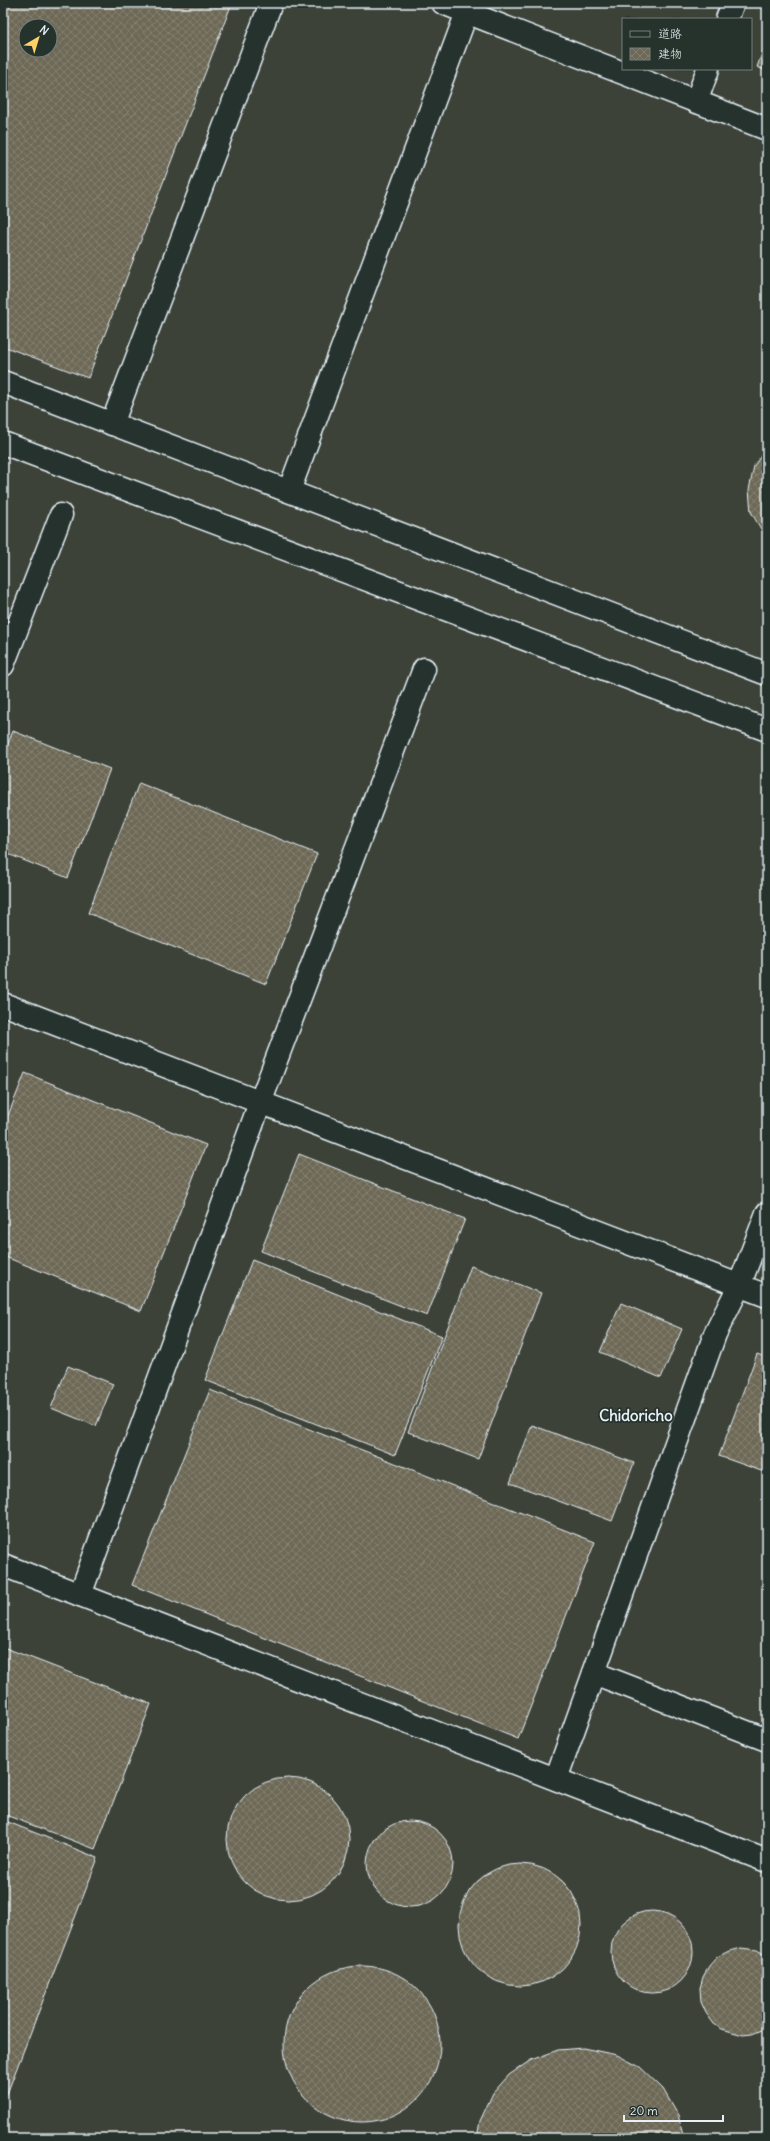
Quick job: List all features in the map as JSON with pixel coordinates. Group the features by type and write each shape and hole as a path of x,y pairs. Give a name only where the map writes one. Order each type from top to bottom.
{"lane":[{"path":"112,424 271,3"},
{"path":"443,3 767,130"},
{"path":"727,18 733,3"},
{"path":"289,491 467,12"},
{"path":"696,102 708,70"},
{"path":"3,382 767,674"},
{"path":"3,443 767,730"},
{"path":"3,665 61,514"},
{"path":"80,1595 260,1103 424,669"},
{"path":"3,1004 767,1296"},
{"path":"556,1780 715,1334 739,1286 767,1213"},
{"path":"3,1565 767,1861"},
{"path":"594,1673 767,1740"}],"shaded area":[{"path":"3,3 767,3 767,2138 3,2138"}],"building":[{"path":"3,3 232,3 88,378 3,346"},
{"path":"767,40 767,71 757,67"},
{"path":"767,447 767,539 751,512 749,490 754,466"},
{"path":"13,731 110,769 68,878 3,852 3,755"},
{"path":"139,783 317,854 266,984 88,913"},
{"path":"25,1073 206,1145 141,1311 3,1256 3,1128"},
{"path":"299,1154 465,1219 427,1316 261,1251"},
{"path":"252,1260 442,1336 395,1455 205,1380"},
{"path":"471,1266 541,1293 478,1459 408,1432"},
{"path":"621,1303 682,1329 661,1378 600,1352"},
{"path":"757,1354 767,1358 767,1473 719,1456"},
{"path":"68,1366 113,1384 96,1426 51,1408"},
{"path":"210,1390 595,1542 518,1739 132,1585"},
{"path":"532,1425 634,1463 612,1521 510,1483"},
{"path":"3,1647 151,1704 95,1849 3,1814"},
{"path":"288,1778 300,1779 311,1783 322,1788 331,1796 339,1805 344,1816 348,1827 348,1851 344,1862 339,1873 331,1882 322,1890 311,1895 300,1899 288,1900 276,1899 265,1895 254,1890 245,1882 237,1873 232,1862 228,1851 227,1839 228,1827 232,1816 237,1805 245,1796 254,1788 265,1783 276,1779"},
{"path":"3,1820 98,1858 3,2104"},
{"path":"410,1821 426,1824 434,1828 446,1840 450,1848 453,1864 450,1880 446,1888 434,1900 426,1904 410,1907 394,1904 386,1900 374,1888 370,1880 367,1864 370,1848 374,1840 386,1828 394,1824"},
{"path":"520,1864 532,1865 543,1869 554,1874 563,1882 571,1891 576,1902 580,1913 580,1937 576,1948 571,1959 563,1968 554,1976 543,1981 532,1985 520,1986 508,1985 497,1981 486,1976 477,1968 469,1959 464,1948 460,1937 459,1925 460,1913 464,1902 469,1891 477,1882 486,1874 497,1869 508,1865"},
{"path":"652,1911 668,1914 681,1923 690,1936 693,1952 690,1968 681,1981 668,1990 652,1993 636,1990 623,1981 614,1968 611,1952 614,1936 623,1923 636,1914"},
{"path":"741,1948 757,1950 767,1956 767,2028 752,2034 743,2035 722,2029 714,2024 706,2013 701,2002 700,1988 703,1977 709,1966 717,1957 729,1951"},
{"path":"362,1966 392,1972 417,1989 434,2014 440,2044 434,2074 417,2099 392,2116 362,2122 332,2116 307,2099 290,2074 284,2044 290,2014 307,1989 332,1972"},
{"path":"583,2048 617,2055 640,2067 663,2089 678,2115 684,2138 477,2138 480,2121 493,2093 509,2075 531,2060 558,2050"}],"district":[{"name":"Chidoricho","path":"636,1416"}]}
